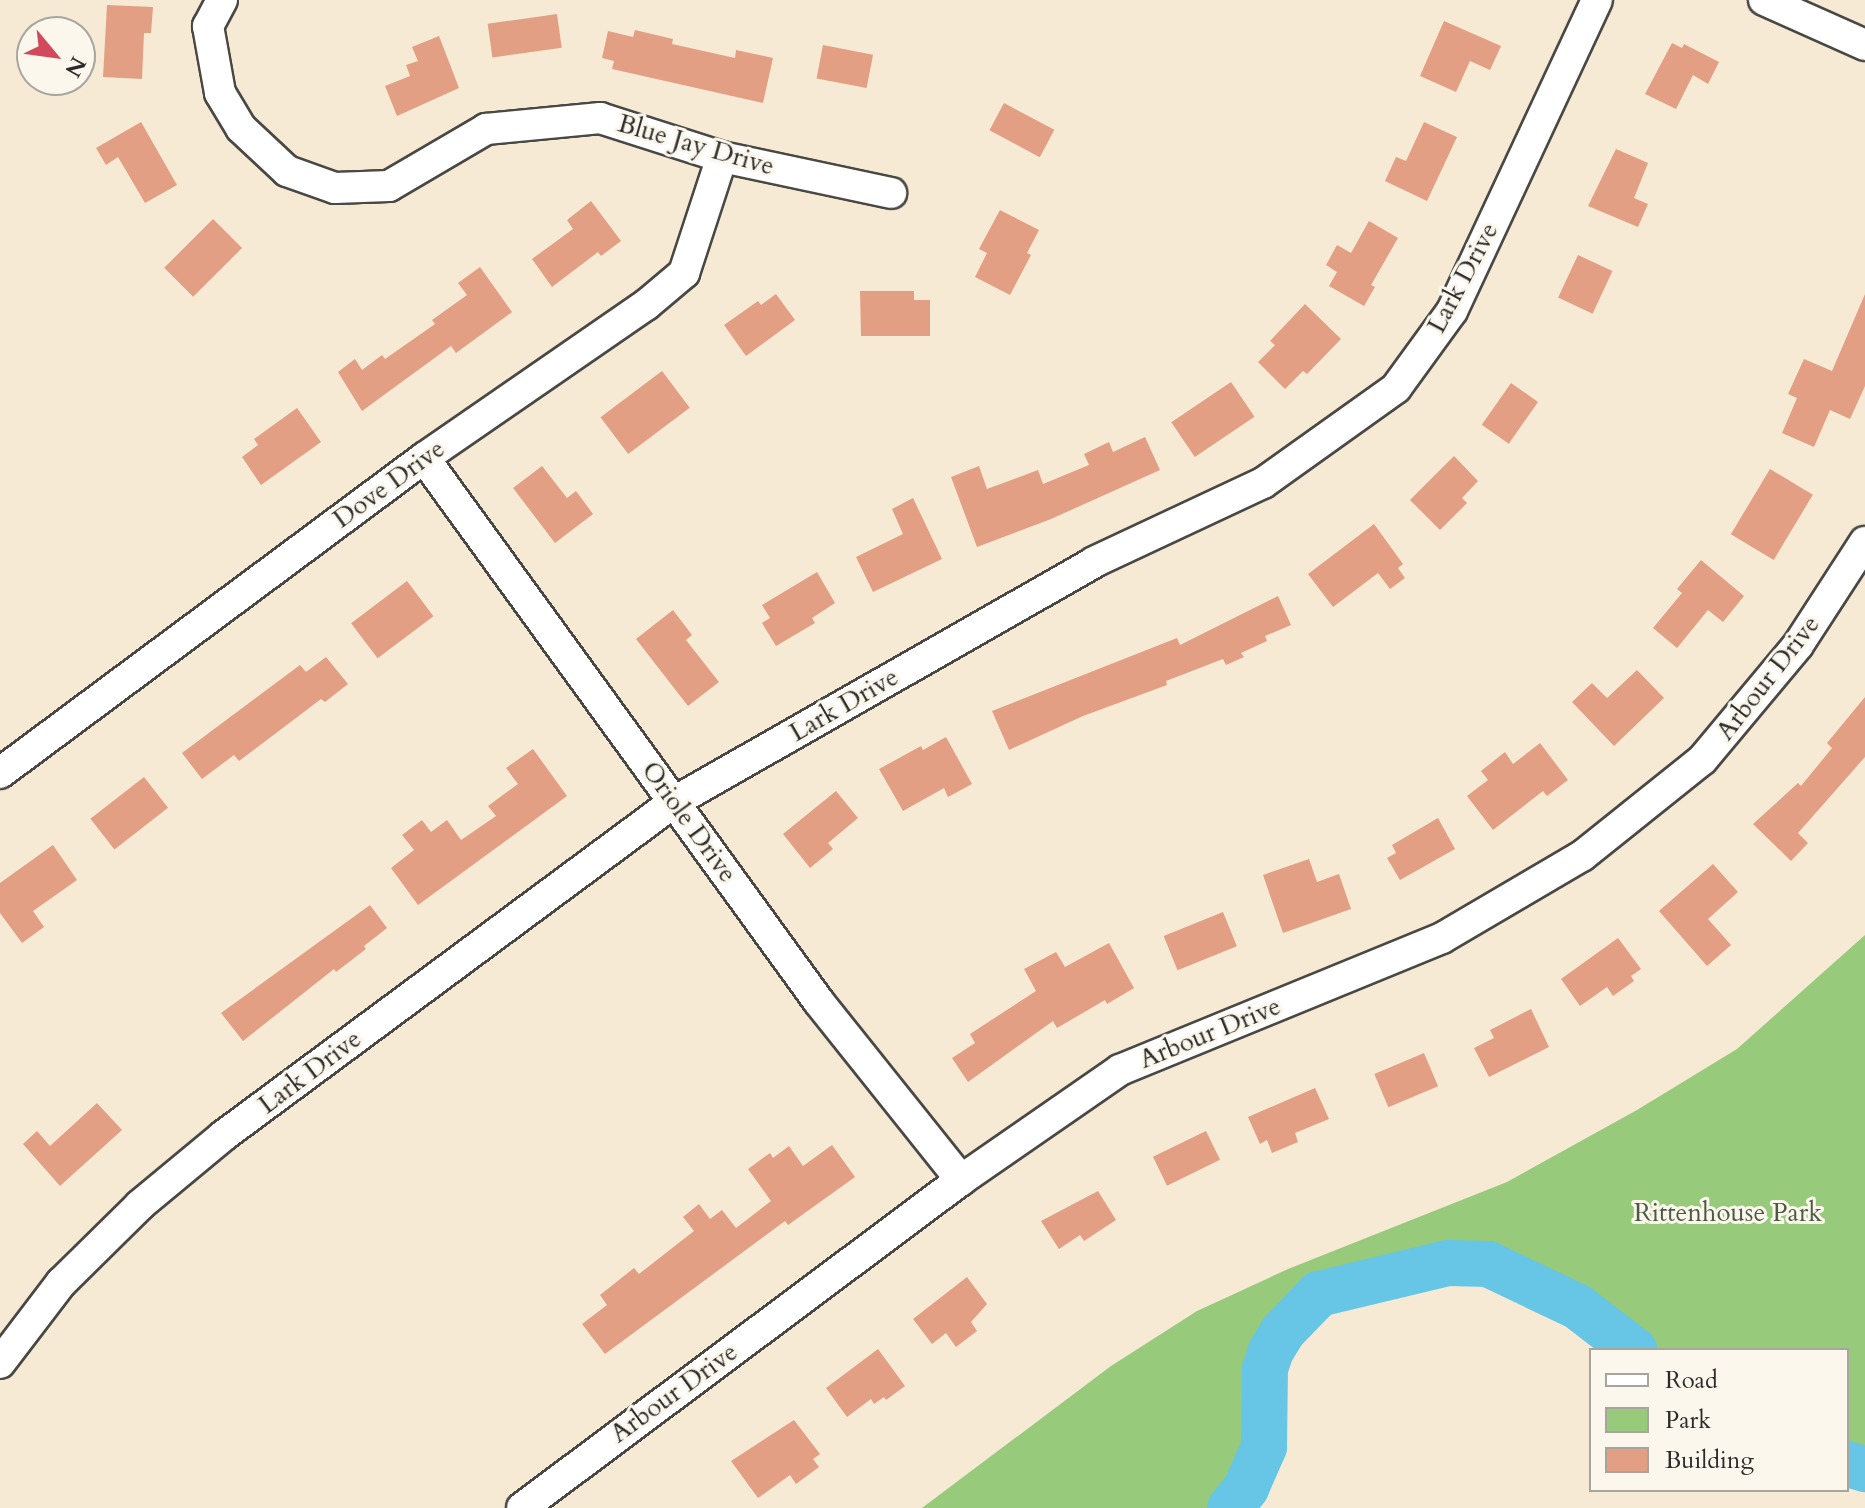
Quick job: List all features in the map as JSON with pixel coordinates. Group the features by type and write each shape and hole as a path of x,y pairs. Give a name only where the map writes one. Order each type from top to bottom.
{"street":[{"name":"Blue Jay Drive","path":"222,0 208,26 220,93 241,128 287,171 335,188 389,186 486,129 600,118 722,157 891,193"},
{"name":"Lark Drive","path":"0,1363 61,1283 140,1205 223,1136 674,802 1094,562 1263,483 1396,388 1452,311 1597,0"},
{"path":"1764,0 1865,45"},
{"name":"Dove Drive","path":"0,773 424,458 646,305 684,273 722,157"},
{"name":"Oriole Drive","path":"424,458 819,1002 961,1180"},
{"name":"Arbour Drive","path":"522,1508 961,1180 1120,1070 1442,938 1582,856 1702,760 1798,645 1865,542"}],"green space":[{"name":"Rittenhouse Park","path":"1865,935 1865,1447 1849,1447 1849,1348 1631,1348 1578,1307 1488,1264 1448,1263 1320,1294 1303,1308 1271,1351 1265,1369 1264,1447 1246,1488 1230,1508 922,1508 1111,1366 1197,1311 1288,1269 1507,1182 1637,1110 1737,1049"}],"building":[{"path":"107,5 153,7 151,33 144,33 142,79 103,77"},
{"path":"557,14 562,48 492,57 488,24"},
{"path":"1444,21 1501,46 1490,70 1470,61 1456,92 1420,76"},
{"path":"635,30 673,39 672,44 735,58 736,50 773,58 763,103 612,69 614,61 602,58 608,31 633,37"},
{"path":"439,36 459,88 397,116 385,86 410,76 406,65 418,61 412,47"},
{"path":"1672,43 1682,48 1684,44 1719,62 1708,84 1693,75 1676,109 1645,94"},
{"path":"823,45 873,55 867,88 817,78"},
{"path":"1004,103 1054,130 1040,157 989,130"},
{"path":"141,122 177,185 145,203 118,157 106,165 96,148"},
{"path":"1424,122 1457,137 1427,201 1385,181 1396,157 1406,161"},
{"path":"1616,149 1648,163 1634,198 1648,204 1638,227 1588,206"},
{"path":"591,201 621,241 601,256 598,252 552,287 532,259 573,229 567,220"},
{"path":"1000,210 1039,230 1027,253 1031,255 1010,295 975,277 987,253 979,249"},
{"path":"213,219 242,248 193,297 164,268"},
{"path":"1369,221 1398,238 1371,285 1375,287 1364,306 1329,286 1337,272 1326,265 1337,245 1351,253"},
{"path":"1578,255 1612,271 1593,314 1558,298"},
{"path":"480,267 512,312 456,353 451,346 362,411 338,372 355,359 362,370 382,355 385,359 435,324 432,320 467,295 458,283"},
{"path":"860,291 914,291 914,300 930,300 930,336 861,336"},
{"path":"776,294 795,320 746,356 724,325 758,301 761,305"},
{"path":"1865,294 1865,386 1850,419 1830,410 1814,447 1782,433 1797,398 1788,394 1804,359 1832,371"},
{"path":"1305,304 1341,339 1307,374 1303,371 1285,389 1258,362 1275,345 1270,341"},
{"path":"662,371 690,408 628,454 601,417"},
{"path":"1231,382 1254,417 1195,457 1171,422"},
{"path":"1511,383 1538,402 1509,444 1482,425"},
{"path":"297,408 321,442 261,485 242,457 258,445 254,439"},
{"path":"1145,437 1160,470 1051,519 977,547 951,477 979,466 987,489 1038,470 1043,484 1089,465 1084,454 1109,442 1113,452"},
{"path":"1454,456 1478,481 1462,498 1467,503 1440,530 1410,500"},
{"path":"542,466 567,498 576,491 593,514 555,543 513,488"},
{"path":"1770,469 1813,495 1774,560 1731,534"},
{"path":"913,498 942,559 873,592 856,557 903,534 892,509"},
{"path":"1374,524 1403,564 1398,568 1405,578 1390,589 1378,573 1333,607 1308,574"},
{"path":"1701,560 1744,596 1723,622 1708,610 1677,648 1653,628 1682,593 1677,589"},
{"path":"817,572 835,603 812,618 815,623 776,646 762,623 770,618 762,605"},
{"path":"407,581 433,616 378,658 351,623"},
{"path":"1278,596 1291,625 1265,636 1267,641 1241,653 1244,657 1226,665 1223,659 1166,681 1167,685 1083,716 1009,750 992,711 1177,638 1180,645"},
{"path":"673,610 692,635 686,640 719,682 688,706 636,639"},
{"path":"326,657 348,684 325,702 321,699 239,761 234,755 202,779 182,753 300,665 306,672"},
{"path":"1637,670 1664,698 1614,746 1572,702 1592,683 1607,698"},
{"path":"1865,697 1865,757 1798,833 1808,843 1791,861 1753,824 1798,783 1801,786 1832,748 1827,743"},
{"path":"946,737 972,784 948,797 944,788 903,811 879,769 921,746 923,750"},
{"path":"1540,743 1568,780 1547,796 1543,791 1493,830 1467,796 1488,780 1481,771 1505,752 1513,764"},
{"path":"533,749 567,796 418,905 391,868 414,850 402,835 422,820 431,832 447,820 461,840 496,816 488,806 518,784 506,768"},
{"path":"144,777 168,808 114,850 90,819"},
{"path":"836,791 858,818 828,843 833,849 810,868 783,834"},
{"path":"1438,818 1455,849 1400,880 1387,858 1396,853 1392,845"},
{"path":"53,845 77,880 33,911 44,927 22,943 0,913 0,883"},
{"path":"1309,859 1317,882 1339,874 1351,909 1283,933 1263,875"},
{"path":"1713,864 1738,892 1708,919 1731,945 1707,966 1659,911"},
{"path":"370,905 387,928 364,946 366,949 336,972 334,969 243,1041 221,1013"},
{"path":"1223,912 1237,946 1178,970 1164,936"},
{"path":"1618,938 1641,969 1631,976 1634,981 1613,996 1607,987 1580,1006 1561,979"},
{"path":"1109,943 1134,988 1107,1004 1105,1000 1057,1028 1053,1021 968,1082 952,1058 975,1043 970,1034 1036,991 1024,969 1056,952 1065,967"},
{"path":"1531,1009 1549,1047 1489,1077 1474,1048 1494,1038 1490,1030"},
{"path":"1424,1053 1438,1086 1388,1107 1374,1074"},
{"path":"1315,1088 1329,1119 1295,1133 1298,1142 1272,1153 1267,1140 1260,1144 1248,1117"},
{"path":"97,1103 122,1130 60,1186 23,1144 37,1131 50,1146"},
{"path":"1206,1131 1220,1160 1167,1186 1153,1157"},
{"path":"832,1145 855,1177 788,1225 785,1221 605,1354 582,1324 607,1305 600,1295 634,1268 639,1274 694,1231 683,1217 699,1204 710,1219 722,1210 736,1228 771,1201 748,1169 770,1153 773,1158 789,1146 803,1166"},
{"path":"1098,1191 1116,1220 1084,1241 1080,1235 1059,1249 1041,1221"},
{"path":"967,1277 987,1304 971,1322 977,1331 956,1347 946,1333 932,1344 913,1319"},
{"path":"878,1349 905,1386 886,1400 884,1397 874,1404 871,1399 847,1417 826,1388"},
{"path":"794,1420 820,1454 813,1459 819,1467 796,1484 790,1475 758,1498 731,1461"}],"waterway":[{"path":"1230,1508 1246,1488 1264,1447 1265,1369 1271,1351 1283,1331 1319,1294 1448,1263 1488,1264 1578,1307 1631,1348"},
{"path":"1849,1465 1865,1469"}]}
